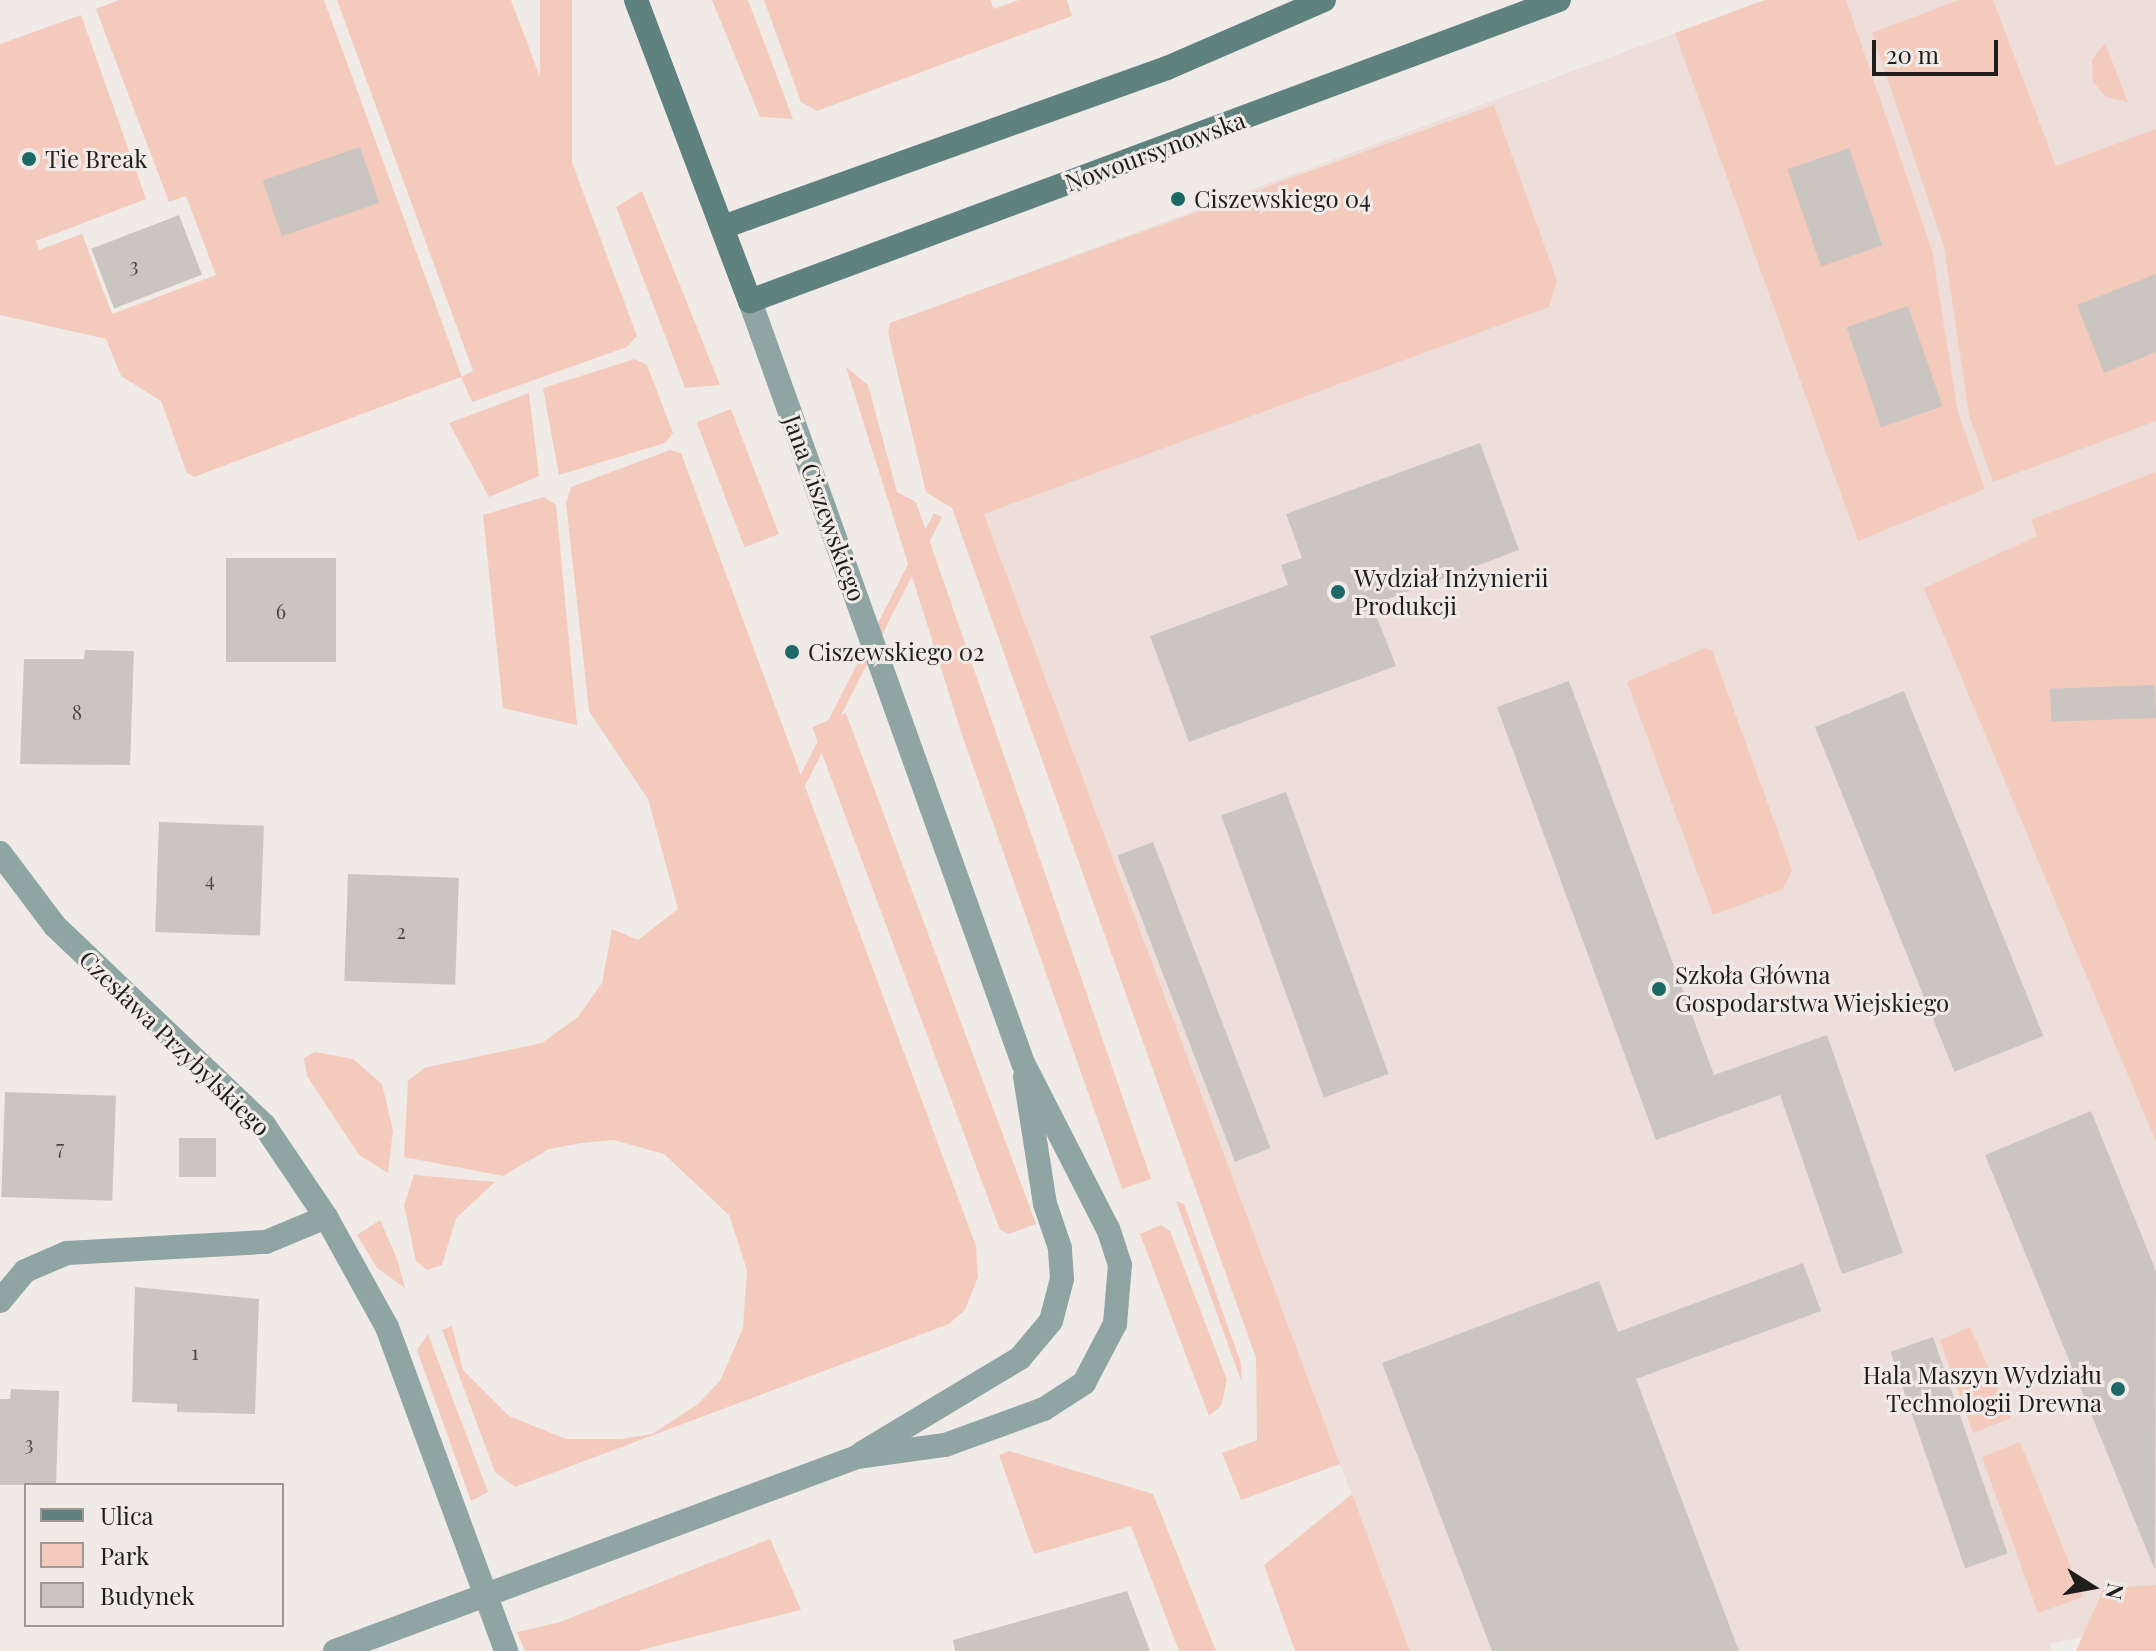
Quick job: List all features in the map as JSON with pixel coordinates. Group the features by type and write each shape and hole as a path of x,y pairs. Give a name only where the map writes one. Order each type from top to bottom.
{"street":[{"name":"Jana Ciszewskiego","path":"636,0 750,301 1023,1063 1091,1185 1120,1265 1121,1300 1106,1347 1084,1383 1044,1409 945,1445 857,1457"},
{"path":"723,227 1152,74 1324,0"},
{"name":"Nowoursynowska","path":"750,301 1559,0"},
{"name":"Czesława Przybylskiego","path":"0,853 55,926 264,1125 326,1217 387,1327 506,1651"},
{"name":"Jana Ciszewskiego","path":"857,1457 1020,1358 1051,1321 1062,1279 1060,1248 1045,1204 1023,1063"},
{"path":"0,1301 25,1271 67,1253 266,1242 326,1217"},
{"path":"335,1651 857,1457"}],"shaded area":[{"name":"Szkoła Główna Gospodarstwa Wiejskiego","path":"1765,0 2156,0 2156,1651 2107,1631 2050,1644 2052,1651 1410,1651 928,364 961,297"}],"green space":[{"path":"119,0 324,0 462,377 473,371 337,0 511,0 637,336 627,347 472,402 461,377 194,477 187,473 161,401 121,376 106,339 0,315 0,44 81,15 146,199 36,241 39,250 82,234 112,314 216,275 186,196 169,202 96,9"},
{"path":"540,0 572,0 572,182 540,182"},
{"path":"712,0 748,0 793,119 760,117"},
{"path":"764,0 990,0 994,9 1019,0 1067,0 1072,16 817,111 801,102"},
{"path":"1765,0 1846,0 1932,250 1958,413 1985,489 1858,541 1675,33"},
{"path":"1959,0 1993,0 2056,166 2156,129 2156,421 1993,482 1969,415 1944,246 1872,33"},
{"path":"2105,43 2128,102 2106,97 2093,82 2092,60"},
{"path":"1494,105 1557,281 1549,307 984,514 1340,1464 1241,1500 1222,1453 1257,1440 1256,1358 952,508 926,492 888,333 890,323"},
{"path":"642,191 720,385 685,388 616,207"},
{"path":"635,359 647,365 673,433 665,443 559,475 543,388"},
{"path":"846,367 868,385 897,492 916,502 1151,1179 1122,1189 962,735"},
{"path":"529,393 539,476 489,497 449,423"},
{"path":"731,409 779,534 744,547 696,422"},
{"path":"670,450 681,453 976,1246 978,1277 965,1310 949,1324 515,1487 495,1472 442,1330 452,1326 463,1370 509,1416 566,1439 621,1439 652,1434 698,1404 720,1381 743,1328 747,1270 729,1215 664,1154 614,1140 582,1143 549,1149 503,1176 404,1157 408,1081 424,1068 542,1043 578,1017 602,983 612,929 638,940 678,909 648,799 589,711 566,503 571,487"},
{"path":"2156,472 2156,1142 1924,588 2037,536 2031,520"},
{"path":"544,497 556,505 577,725 503,708 483,515"},
{"path":"934,513 942,517 625,1140 617,1136"},
{"path":"1705,648 1712,650 1792,870 1783,889 1713,915 1627,682"},
{"path":"846,713 1036,1224 1009,1234 1000,1230 812,727"},
{"path":"315,1052 353,1059 382,1084 393,1131 388,1173 359,1155 307,1076 304,1058"},
{"path":"414,1175 495,1182 456,1218 442,1265 427,1270 416,1261 404,1205"},
{"path":"1176,1201 1184,1204 1241,1363 1242,1383"},
{"path":"380,1220 397,1259 405,1288 377,1268 357,1235"},
{"path":"1161,1225 1170,1231 1227,1380 1221,1406 1209,1416 1140,1234"},
{"path":"1970,1327 2011,1418 1973,1433 1940,1340"},
{"path":"428,1334 488,1492 471,1501 417,1350"},
{"path":"2020,1442 2083,1597 2038,1613 1982,1457"},
{"path":"1009,1451 1153,1494 1216,1651 1179,1651 1131,1526 1034,1554 999,1455"},
{"path":"1352,1494 1410,1651 1295,1651 1264,1565"},
{"path":"770,1539 801,1610 637,1651 525,1651 517,1632 560,1622"},
{"path":"2156,1585 2156,1651 2076,1651 2104,1588"}],"building":[{"path":"360,147 379,203 282,236 263,181"},
{"path":"1849,148 1883,245 1821,267 1788,169"},
{"path":"179,215 202,275 114,308 91,249"},
{"path":"2156,274 2156,352 2104,373 2077,305"},
{"path":"1908,306 1943,406 1881,427 1847,327"},
{"name":"Wydział Inżynierii Produkcji","path":"1480,443 1519,550 1372,605 1396,666 1189,742 1150,636 1288,585 1281,565 1302,558 1286,514"},
{"path":"226,558 336,558 336,662 226,662"},
{"path":"85,650 134,651 130,765 20,764 24,659 84,659"},
{"name":"Wydział Inżynierii Produkcji","path":"1569,681 1714,1075 1827,1035 1903,1253 1842,1274 1780,1095 1656,1140 1497,707"},
{"path":"2155,685 2156,718 2051,722 2050,689"},
{"path":"1904,691 2043,1036 1954,1072 1815,727"},
{"path":"1286,792 1389,1074 1324,1098 1221,816"},
{"path":"159,822 264,826 260,936 155,932"},
{"path":"1153,842 1271,1148 1235,1162 1118,856"},
{"path":"348,874 459,878 455,985 344,981"},
{"path":"5,1092 116,1096 112,1201 1,1197"},
{"name":"Hala Maszyn Wydziału Technologii Drewna","path":"2091,1111 2156,1271 2155,1570 1985,1155"},
{"path":"179,1138 216,1138 216,1177 179,1177"},
{"path":"1803,1263 1821,1311 1636,1379 1739,1651 1492,1651 1382,1363 1599,1281 1618,1332"},
{"path":"135,1287 259,1299 255,1414 177,1412 177,1404 132,1402"},
{"path":"1933,1337 2008,1554 1965,1568 1890,1352"},
{"path":"11,1389 59,1391 56,1483 0,1485 0,1399 10,1399"},
{"path":"1127,1591 1150,1651 955,1651 953,1640"}],"place":[{"name":"Tie Break","path":"29,159"},
{"name":"Ciszewskiego 04","path":"1178,199"},
{"name":"Wydział Inżynierii Produkcji","path":"1338,592"},
{"name":"Ciszewskiego 02","path":"792,652"},
{"name":"Szkoła Główna Gospodarstwa Wiejskiego","path":"1659,989"},
{"name":"Hala Maszyn Wydziału Technologii Drewna","path":"2118,1389"}]}
